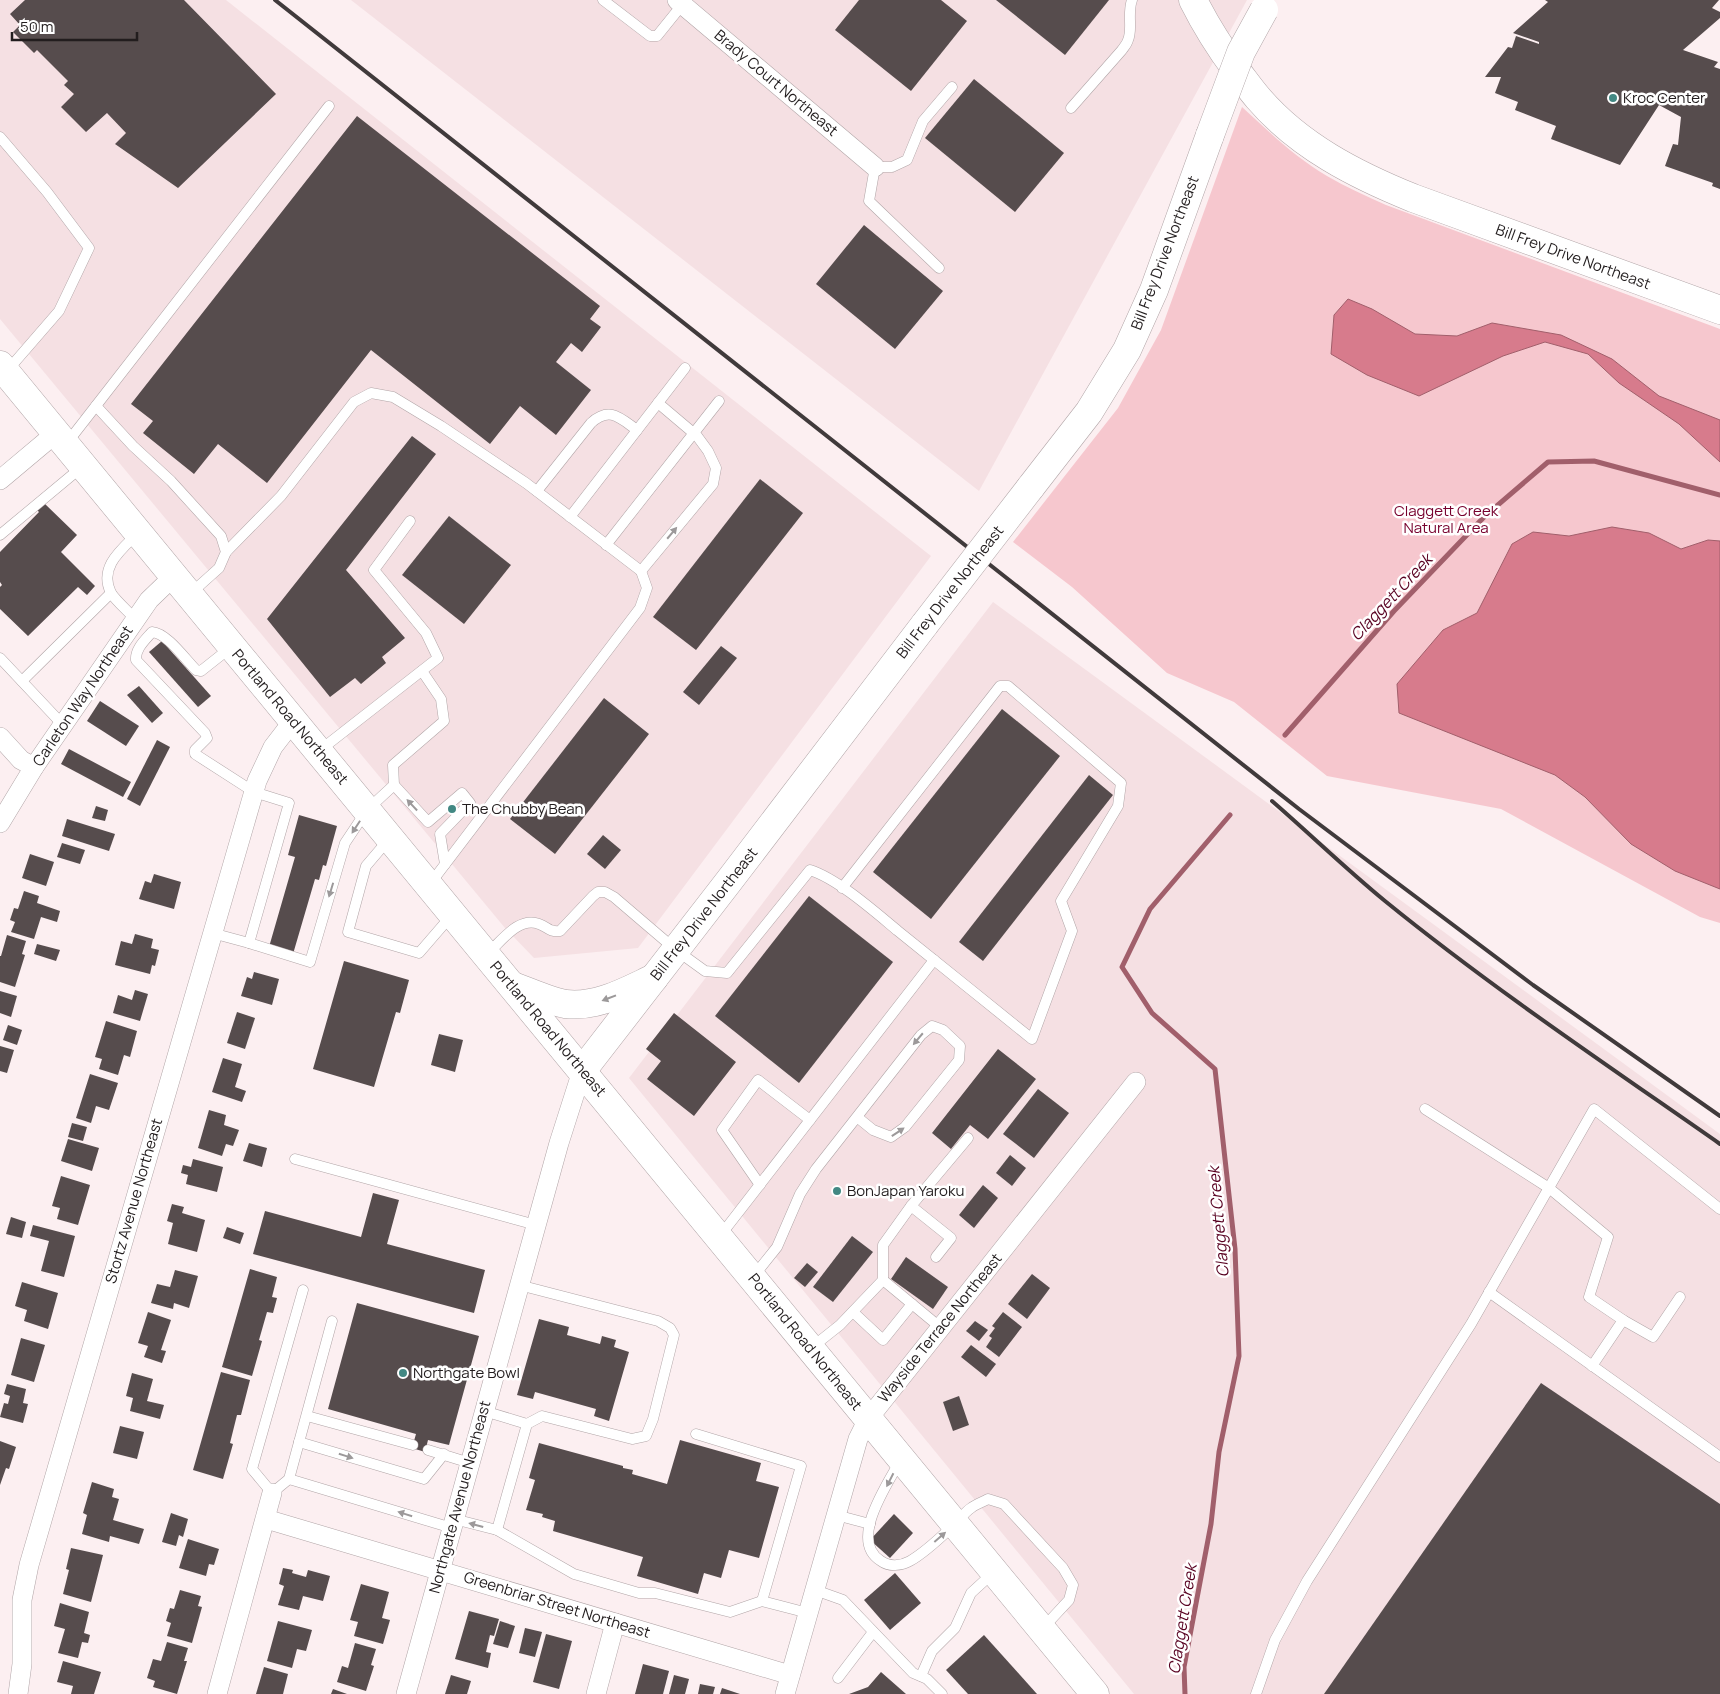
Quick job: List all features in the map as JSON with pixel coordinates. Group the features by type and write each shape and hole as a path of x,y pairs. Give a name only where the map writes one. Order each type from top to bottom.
{"street":[{"name":"Bill Frey Drive Northeast","path":"1193,0 1214,40 1258,98 1294,132 1332,160 1369,180 1413,198 1720,310"},
{"name":"Brady Court Northeast","path":"680,2 874,167"},
{"name":"Bill Frey Drive Northeast","path":"582,1070 1090,412 1128,350 1154,290 1241,52 1267,5"},
{"name":"Portland Road Northeast","path":"3,368 390,838 437,875 453,914 1095,1694"},
{"path":"0,480 61,439"},
{"name":"Carleton Way Northeast","path":"0,823 34,767 149,600 182,585"},
{"name":"Stortz Avenue Northeast","path":"18,1694 22,1664 22,1600 29,1565 254,792 262,768 273,747 293,721"},
{"path":"0,737 21,760 34,767"},
{"path":"512,986 558,1002 592,1004 654,978"},
{"name":"Northgate Avenue Northeast","path":"406,1694 559,1142 582,1070"},
{"name":"Wayside Terrace Northeast","path":"785,1694 858,1439 868,1419 1136,1082"},
{"path":"217,1694 272,1493"},
{"name":"Greenbriar Street Northeast","path":"266,1519 790,1675"},
{"path":"596,1694 615,1623"}],"lane":[{"path":"603,0 650,36 657,36 680,2"},
{"path":"1071,108 1122,50 1128,40 1132,0"},
{"path":"940,268 869,201 874,167 892,167 907,160 923,121 952,87"},
{"path":"61,439 96,406 329,106"},
{"path":"0,137 48,192 89,248 59,311 3,368"},
{"path":"570,517 685,368"},
{"path":"182,585 219,568 226,552 281,496 354,402 371,393 393,397 441,426 537,491 641,571 646,588 640,608 437,875"},
{"path":"606,544 719,401"},
{"path":"641,571 713,484 716,468 708,451 693,433 658,403"},
{"path":"96,406 133,446 171,481 221,536 226,552"},
{"path":"537,491 591,423 599,416 609,414 620,418 637,430"},
{"path":"0,536 83,466"},
{"path":"319,751 438,658 426,633 374,570 410,522"},
{"path":"138,648 131,626 112,593 107,575 114,558 139,533"},
{"path":"22,681 112,593"},
{"path":"231,647 201,671 196,670 166,638 158,632 152,632 138,648 135,656 136,660 205,733 207,738 195,750 195,754 254,792 289,802 249,943"},
{"path":"0,658 63,726"},
{"path":"422,671 441,699 444,721 393,765 394,785 428,822 462,793 470,803 440,834 437,875"},
{"path":"486,955 517,926 524,923 532,922 540,924 553,932 560,931 593,896 598,892 605,892 614,897 676,950 705,971 727,973 810,870 823,874 842,888 875,912 1032,1039 1072,931 1061,901 1118,806 1121,783 1008,686 1000,686 842,888"},
{"path":"212,933 310,962 345,843 367,810 394,785"},
{"path":"390,838 366,866 348,932 420,953 453,914"},
{"path":"719,1238 934,960"},
{"path":"752,1278 777,1247 800,1194 816,1169 921,1035 932,1026 943,1030 960,1046 960,1060 906,1127 891,1137 873,1130 857,1117"},
{"path":"760,1185 722,1130 758,1080 810,1120"},
{"path":"1256,1694 1275,1640 1307,1581 1471,1324 1594,1109 1720,1210"},
{"path":"1425,1110 1548,1188 1608,1237 1589,1297 1653,1337 1680,1297"},
{"path":"810,1348 840,1325 883,1280 884,1245 911,1206 968,1138"},
{"path":"295,1160 536,1225"},
{"path":"911,1206 951,1238 936,1257"},
{"path":"883,1280 940,1328"},
{"path":"497,1530 528,1424 542,1416 632,1439 646,1436 653,1419 674,1335 670,1328 658,1321 519,1285"},
{"path":"303,1290 252,1468 272,1493 289,1479 332,1321"},
{"path":"1489,1292 1720,1457"},
{"path":"853,1312 883,1340 912,1304"},
{"path":"1592,1366 1623,1320"},
{"path":"484,1411 528,1424"},
{"path":"306,1416 413,1445"},
{"path":"696,1434 800,1466 762,1601"},
{"path":"299,1442 424,1479 444,1454"},
{"path":"428,1450 470,1463"},
{"path":"901,1458 878,1502 870,1524 867,1541 874,1555 884,1563 903,1564 925,1551 970,1508 988,1499 1004,1504 1063,1568 1073,1585 1069,1600 1042,1629"},
{"path":"289,1479 453,1523 497,1530 574,1574 639,1593 656,1593 730,1612 762,1601 808,1613"},
{"path":"836,1515 870,1524"},
{"path":"921,1676 932,1650 954,1628 971,1593 995,1572"},
{"path":"815,1590 843,1600 913,1673 927,1679 942,1694"},
{"path":"838,1678 873,1632"}],"shaded area":[{"path":"0,0 226,0 931,556 638,948 534,958 505,928 0,319"},
{"path":"351,0 1247,0 979,491"},
{"path":"1348,299 1372,309 1415,334 1457,336 1492,323 1561,335 1612,359 1659,396 1720,420 1720,462 1679,424 1619,383 1588,354 1545,342 1503,356 1419,396 1367,375 1331,354 1334,315"},
{"path":"1612,527 1649,533 1681,549 1708,540 1720,541 1720,889 1675,871 1631,844 1585,797 1555,775 1399,713 1397,684 1443,630 1477,613 1512,544 1533,532 1569,536"},
{"path":"993,602 1720,1134 1720,1694 1134,1694 629,1078"}],"green space":[{"name":"Claggett Creek Natural Area","path":"1242,107 1304,161 1341,184 1364,195 1386,205 1720,329 1720,923 1700,917 1501,809 1327,776 1234,702 1167,673 1072,587 1013,542 1118,408 1161,330"}],"building":[{"path":"25,0 184,0 276,94 178,188 115,144 126,133 107,113 86,132 61,107 74,94 64,85 68,81 37,50 34,53 13,32 20,25 10,14"},
{"path":"859,0 941,0 967,21 911,91 835,30"},
{"path":"996,0 1109,0 1065,55"},
{"name":"Kroc Center","path":"1545,0 1719,0 1712,8 1720,12 1720,18 1683,50 1718,62 1714,67 1720,69 1720,189 1712,186 1713,183 1665,166 1673,144 1678,145 1681,117 1659,105 1620,165 1551,139 1556,126 1515,110 1518,102 1495,93 1501,77 1485,77 1508,47 1512,48 1516,36 1539,44 1539,42 1513,33 1548,2"},
{"path":"974,79 1064,153 1015,212 925,138"},
{"path":"357,116 600,306 590,319 601,327 582,352 571,343 556,362 591,390 556,435 520,406 490,444 371,350 267,483 218,444 194,474 143,433 153,421 131,404"},
{"path":"864,225 943,291 895,349 816,284"},
{"path":"412,436 436,454 346,570 405,638 382,657 386,663 361,684 355,678 330,697 267,619"},
{"path":"760,479 803,513 696,650 653,617"},
{"path":"44,503 77,535 61,552 95,586 87,595 78,587 28,636 0,609 0,587 2,585 0,582 0,552 39,512 37,510"},
{"path":"449,516 511,565 464,624 402,575"},
{"path":"162,641 211,696 198,707 149,652"},
{"path":"721,646 737,658 699,705 683,692"},
{"path":"139,686 163,713 152,723 127,695"},
{"path":"604,698 649,734 555,854 510,819"},
{"path":"100,701 139,726 126,746 87,721"},
{"path":"1002,709 1060,756 931,919 873,872"},
{"path":"157,740 170,747 140,806 127,799"},
{"path":"69,749 131,782 123,797 61,764"},
{"path":"1089,775 1113,795 983,961 959,942"},
{"path":"96,806 108,810 105,821 92,818"},
{"path":"299,815 337,826 326,866 323,865 319,880 315,879 293,954 269,947 295,857 288,855"},
{"path":"67,819 115,834 109,851 62,836"},
{"path":"603,835 621,850 605,869 587,854"},
{"path":"62,843 85,850 80,864 57,857"},
{"path":"30,854 54,862 46,886 22,878"},
{"path":"154,874 181,882 174,909 139,899 145,881 151,883"},
{"path":"24,891 39,896 37,903 60,911 57,922 41,917 34,939 11,932 15,922 10,920 14,908 18,909"},
{"path":"809,896 893,962 799,1083 715,1016"},
{"path":"135,934 153,939 151,948 159,950 155,966 152,965 150,974 115,965 121,941 132,944"},
{"path":"7,935 26,941 22,954 25,955 15,987 0,982 0,956"},
{"path":"37,944 60,950 56,961 34,954"},
{"path":"344,961 409,980 400,1013 396,1012 374,1087 313,1069"},
{"path":"254,972 279,979 272,1005 241,996 247,977 252,979"},
{"path":"135,990 148,994 140,1021 113,1013 118,995 132,1000"},
{"path":"0,991 17,996 11,1017 0,1013"},
{"path":"237,1012 255,1018 245,1049 227,1043"},
{"path":"674,1013 736,1062 694,1116 647,1079 661,1061 646,1049"},
{"path":"106,1021 137,1031 130,1057 124,1055 118,1075 99,1069 102,1059 95,1057"},
{"path":"8,1025 22,1030 17,1045 3,1040"},
{"path":"439,1034 463,1040 455,1072 431,1065"},
{"path":"0,1046 14,1050 7,1073 0,1071"},
{"path":"998,1049 1036,1079 988,1139 970,1125 951,1149 932,1133"},
{"path":"223,1058 242,1064 235,1087 246,1091 242,1102 212,1092"},
{"path":"90,1074 118,1083 109,1110 96,1106 91,1123 76,1118"},
{"path":"1038,1089 1069,1113 1034,1158 1003,1134"},
{"path":"209,1110 226,1115 224,1125 239,1130 233,1146 226,1144 222,1156 198,1148"},
{"path":"72,1123 87,1127 83,1141 68,1137"},
{"path":"68,1139 99,1148 92,1171 61,1161"},
{"path":"249,1143 267,1148 262,1167 243,1161"},
{"path":"1010,1155 1026,1168 1012,1186 996,1173"},
{"path":"193,1159 223,1167 217,1192 186,1184 188,1175 181,1173 183,1165 191,1167"},
{"path":"61,1176 90,1185 78,1225 57,1219 60,1208 52,1206"},
{"path":"983,1185 998,1198 974,1228 959,1215"},
{"path":"373,1193 399,1200 387,1244 485,1270 474,1313 253,1254 265,1211 361,1237"},
{"path":"172,1204 184,1207 182,1213 205,1220 197,1252 168,1244 173,1223 167,1221"},
{"path":"11,1217 26,1222 22,1238 6,1234"},
{"path":"33,1225 75,1236 64,1277 41,1271 49,1241 30,1236"},
{"path":"227,1227 244,1233 240,1244 223,1238"},
{"path":"852,1236 873,1252 833,1302 813,1287"},
{"path":"906,1257 948,1287 933,1309 891,1279"},
{"path":"807,1263 818,1272 805,1287 794,1278"},
{"path":"250,1269 277,1277 272,1297 277,1298 273,1313 267,1312 259,1340 262,1341 252,1376 222,1367"},
{"path":"175,1270 198,1276 189,1308 174,1303 173,1309 151,1303 157,1284 170,1287"},
{"path":"1032,1274 1050,1288 1027,1319 1008,1304"},
{"path":"22,1282 58,1293 48,1329 24,1321 27,1310 15,1306"},
{"name":"Northgate Bowl","path":"357,1303 479,1336 449,1445 428,1440 425,1452 412,1448 416,1434 328,1409"},
{"path":"148,1312 171,1320 161,1350 166,1351 162,1363 144,1357 148,1346 138,1343"},
{"path":"1003,1312 1022,1327 999,1357 986,1347 992,1338 989,1336 995,1328 992,1326"},
{"path":"539,1319 569,1327 567,1335 600,1344 602,1336 616,1340 614,1347 629,1352 609,1421 594,1416 596,1409 535,1392 533,1399 517,1395"},
{"path":"975,1321 988,1330 979,1341 966,1331"},
{"path":"21,1338 45,1345 34,1382 11,1375"},
{"path":"971,1345 996,1364 986,1377 961,1357"},
{"path":"221,1372 250,1380 241,1415 237,1415 230,1443 233,1444 223,1479 193,1470"},
{"path":"132,1373 153,1379 147,1401 164,1405 160,1419 130,1411 133,1398 126,1396"},
{"path":"1541,1383 1720,1504 1720,1694 1324,1694"},
{"path":"7,1384 26,1389 23,1403 28,1404 23,1423 0,1417 4,1403 8,1404 10,1396 4,1394"},
{"path":"959,1396 969,1425 953,1431 943,1402"},
{"path":"120,1426 144,1432 137,1459 113,1453"},
{"path":"680,1440 761,1463 756,1481 779,1487 759,1558 729,1550 721,1578 704,1573 698,1594 637,1576 643,1557 553,1531 555,1521 542,1517 543,1514 526,1510 535,1480 529,1478 539,1443 623,1466 623,1468 633,1470 632,1474 667,1484"},
{"path":"0,1441 16,1447 9,1469 6,1468 0,1485"},
{"path":"92,1482 114,1489 112,1497 119,1499 113,1520 144,1529 139,1544 110,1536 109,1542 82,1534 87,1515 83,1513"},
{"path":"171,1513 188,1519 183,1537 179,1535 176,1546 162,1542"},
{"path":"894,1514 913,1533 890,1558 870,1540"},
{"path":"188,1539 219,1549 214,1565 209,1564 206,1576 179,1568"},
{"path":"71,1548 103,1555 91,1602 63,1594 69,1570 66,1569"},
{"path":"283,1568 293,1570 292,1573 306,1577 308,1570 330,1576 323,1601 303,1596 299,1610 278,1605 284,1586 279,1584"},
{"path":"895,1573 921,1603 890,1630 864,1600"},
{"path":"361,1584 389,1592 382,1618 390,1620 383,1644 354,1636 358,1622 350,1620"},
{"path":"180,1590 201,1596 198,1606 202,1607 192,1643 167,1636 171,1623 166,1621 170,1608 174,1609"},
{"path":"60,1603 89,1612 84,1633 90,1635 88,1643 82,1642 78,1658 58,1653 65,1629 54,1626"},
{"path":"469,1611 499,1619 494,1636 490,1635 486,1652 491,1653 488,1668 455,1659"},
{"path":"278,1621 312,1630 306,1651 297,1649 292,1668 267,1661"},
{"path":"500,1621 515,1626 508,1648 493,1644"},
{"path":"525,1628 542,1632 535,1657 519,1653"},
{"path":"546,1634 572,1641 559,1689 533,1682"},
{"path":"984,1635 1037,1694 968,1694 946,1670"},
{"path":"167,1642 188,1648 184,1661 187,1661 177,1694 153,1687 155,1681 147,1678 153,1659 161,1661"},
{"path":"355,1643 376,1649 371,1665 374,1666 366,1691 337,1682 342,1666 348,1668"},
{"path":"63,1661 101,1672 94,1694 71,1694 73,1686 57,1682"},
{"path":"643,1664 669,1671 663,1694 635,1694"},
{"path":"264,1667 288,1674 283,1694 256,1694"},
{"path":"881,1672 906,1694 849,1694 868,1687"},
{"path":"451,1675 471,1681 467,1694 445,1694"},
{"path":"674,1675 689,1679 685,1694 669,1694"},
{"path":"700,1684 715,1687 713,1694 698,1694"},
{"path":"722,1688 740,1694 720,1694"},
{"path":"333,1689 347,1694 331,1694"}],"waterway":[{"name":"Claggett Creek","path":"1285,735 1394,611 1485,516 1548,462 1594,461 1720,495"},
{"name":"Claggett Creek","path":"1185,1694 1184,1667 1211,1524 1219,1452 1239,1356 1235,1249 1215,1069 1152,1013 1122,967 1150,909 1230,815"}],"railway":[{"path":"275,0 1299,809 1533,985 1720,1116"},
{"path":"1272,801 1371,889 1425,933 1550,1026 1720,1144"}],"place":[{"name":"Kroc Center","path":"1613,98"},
{"name":"The Chubby Bean","path":"452,809"},
{"name":"BonJapan Yaroku","path":"837,1191"},
{"name":"Northgate Bowl","path":"403,1373"}]}
